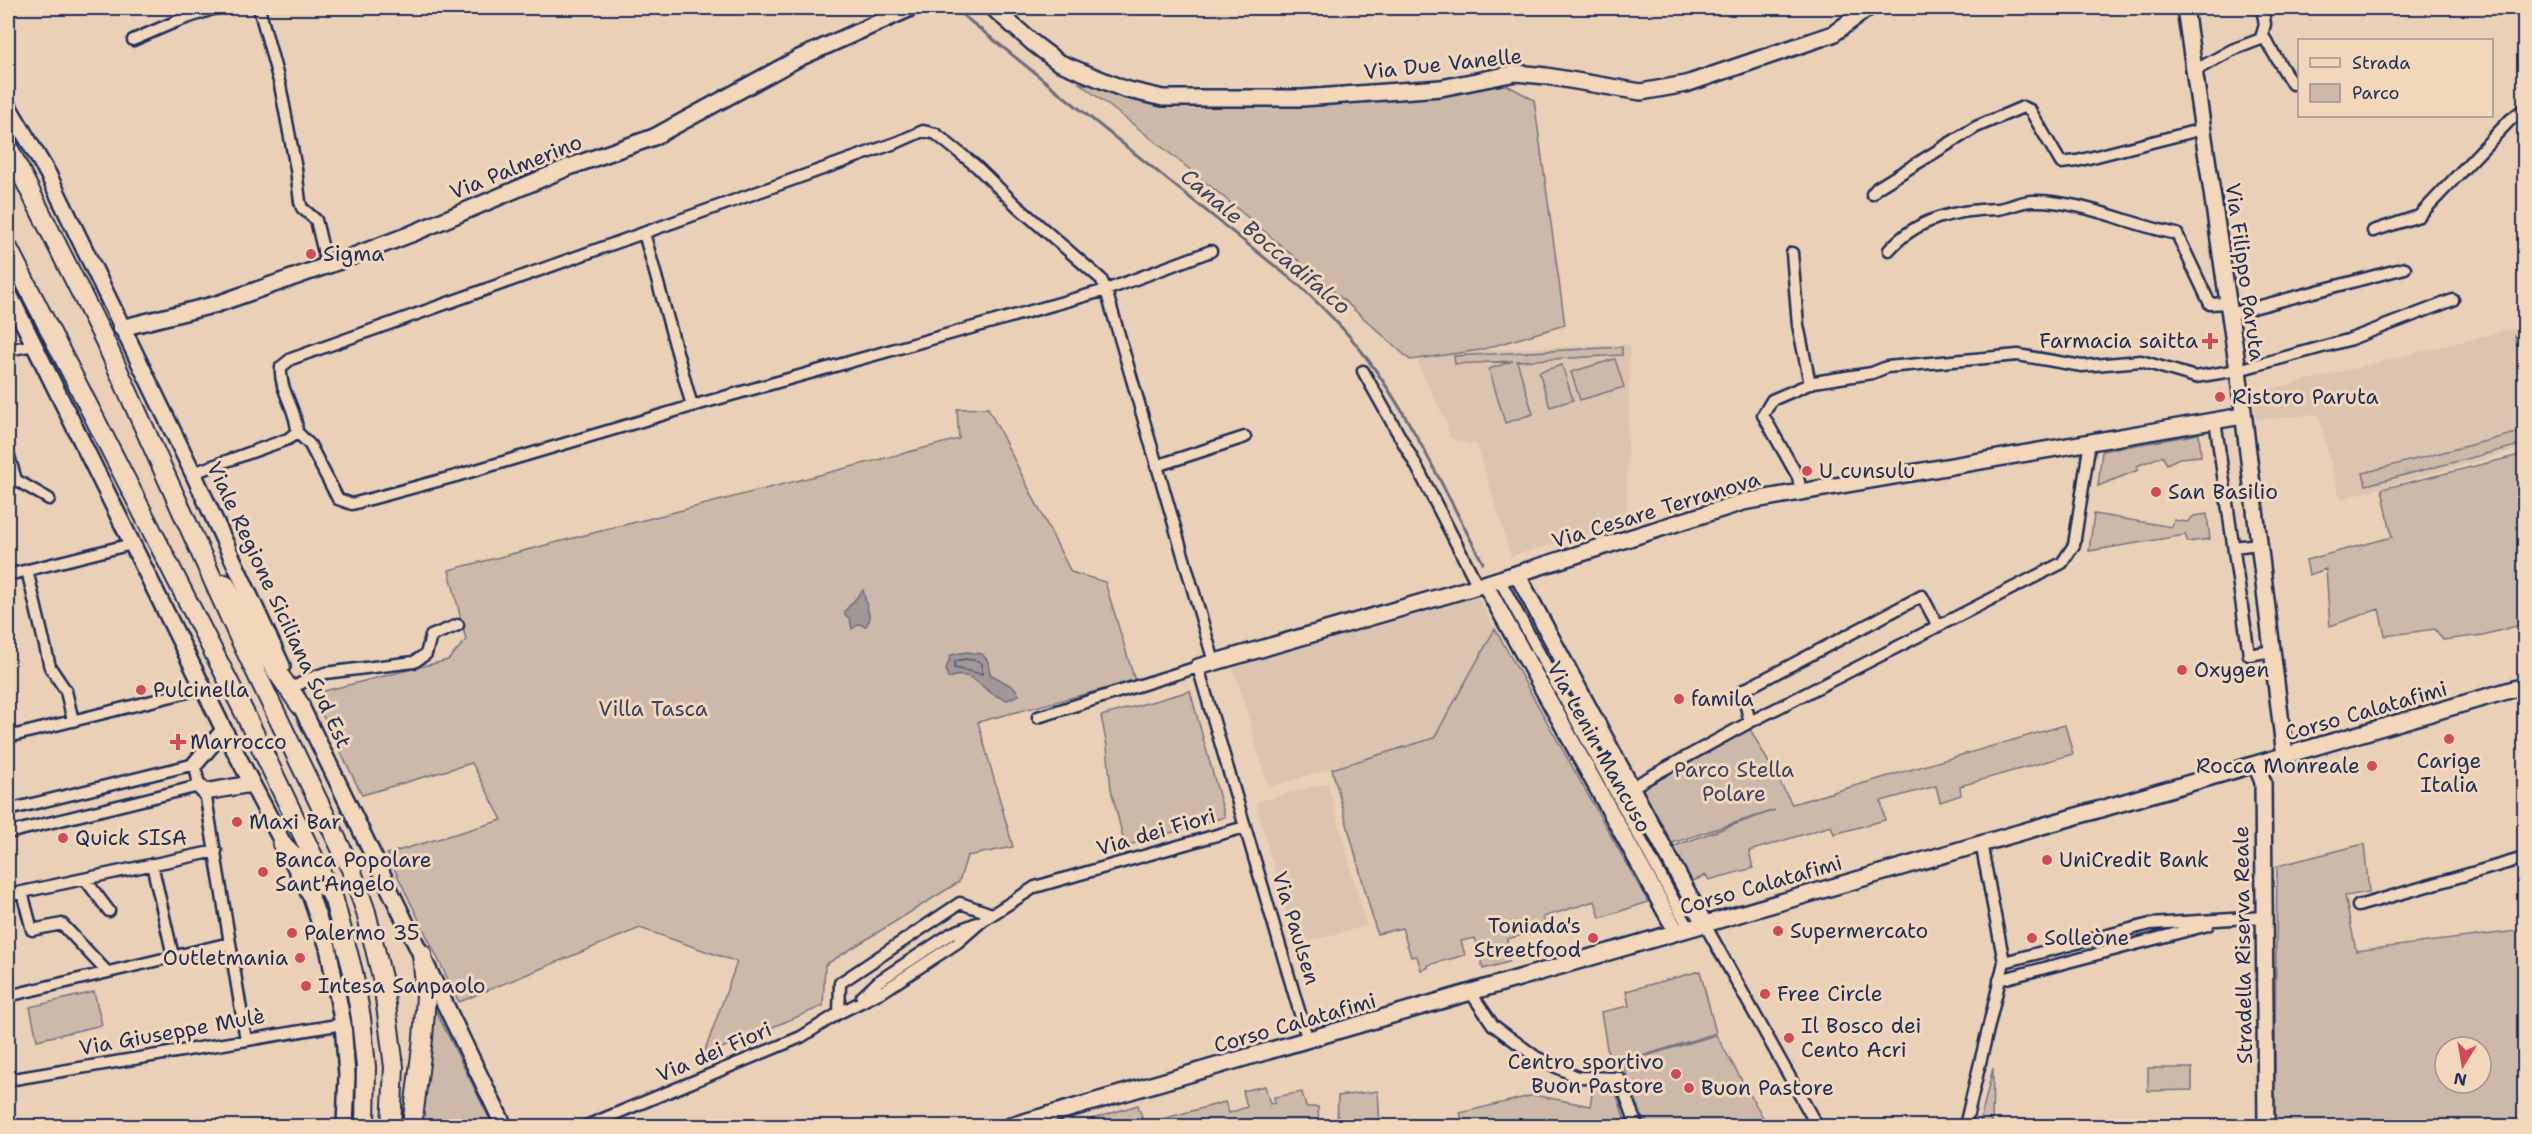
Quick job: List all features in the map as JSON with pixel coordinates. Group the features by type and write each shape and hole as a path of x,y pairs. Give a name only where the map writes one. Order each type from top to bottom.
{"main road":[{"path":"8,147 104,339 237,633 351,869 366,912 383,982 394,1067 391,1126"},
{"path":"8,248 244,712 334,900 351,963 361,1018 366,1066 365,1126"},
{"path":"195,539 236,600 277,672 296,696"},
{"path":"282,843 334,900"},
{"path":"412,1126 425,1017 426,996 422,954"}],"street":[{"path":"133,40 216,8"},
{"path":"259,8 280,85 300,202 302,208 316,220 327,266"},
{"name":"Via Palmerino","path":"121,328 217,304 327,266 411,234 569,166 654,137 799,57 911,8"},
{"name":"Via Due Vanelle","path":"993,8 1058,62 1124,90 1163,98 1302,98 1441,88 1516,73 1641,92 1686,84 1833,34 1868,8"},
{"name":"Via Filippo Paruta","path":"2185,8 2238,370 2285,756"},
{"path":"2194,71 2232,50 2261,39 2265,24 2262,8"},
{"path":"2521,8 2524,18"},
{"path":"2262,34 2292,84"},
{"name":"Viale Regione Siciliana Sud Est","path":"8,106 48,174 193,472 296,696 504,1126"},
{"path":"1872,194 1877,188 1976,127 2024,107 2030,110 2061,163 2203,129"},
{"path":"2373,231 2419,216 2510,120 2524,109"},
{"path":"1211,250 1106,290 352,504 338,499 310,445 297,432 297,420 280,379 281,367 291,358 898,142 922,131 936,134 976,165 1017,206 1101,279 1106,290 1214,662"},
{"path":"1889,250 1901,236 1934,218 1968,209 2002,209 2016,203 2034,201 2067,206 2148,229 2177,234 2210,304 2229,308 2405,268"},
{"path":"644,233 692,406"},
{"path":"1792,253 1797,325 1810,384"},
{"path":"8,292 251,784 311,897 328,947 343,1024 347,1076 345,1126"},
{"path":"1801,492 1798,477 1762,415 1772,400 1810,384 1872,373 1887,367 2018,355 2082,366 2141,361 2195,377 2238,370 2348,340 2453,300"},
{"path":"8,350 34,345"},
{"path":"1363,371 1417,467 1487,583"},
{"name":"Via Cesare Terranova","path":"1198,667 1517,574 1743,502 2242,416"},
{"path":"2215,420 2249,655 2272,651"},
{"path":"193,472 288,439 297,432"},
{"path":"1156,466 1245,437"},
{"path":"1630,788 1750,722 2062,563 2074,545 2090,441"},
{"path":"8,453 12,481 50,499"},
{"path":"8,575 132,544"},
{"path":"2234,547 2258,544"},
{"path":"27,570 50,667 66,691 73,721"},
{"name":"Via Lenin Mancuso","path":"1517,574 1704,923"},
{"name":"Via Lenin Mancuso","path":"1487,583 1682,929"},
{"path":"1750,722 1742,691 1922,596 1938,626"},
{"path":"296,696 311,678 325,673 414,662 426,654 430,636 458,625"},
{"path":"1038,717 1198,667"},
{"name":"Via Paulsen","path":"1198,667 1308,1041"},
{"name":"Corso Calatafimi","path":"1010,1126 2524,686"},
{"path":"8,737 204,688"},
{"path":"8,810 195,764 224,730"},
{"path":"195,764 216,851 246,1040"},
{"name":"Stradella Riserva Reale","path":"2256,765 2263,782 2266,1126"},
{"path":"8,833 202,789 251,784"},
{"name":"Via dei Fiori","path":"586,1126 801,1037 853,1006 879,981 952,933 982,921 1035,887 1245,827"},
{"path":"1965,1126 2004,962 1981,843"},
{"path":"8,895 216,851"},
{"path":"2358,906 2524,858"},
{"path":"152,864 173,956"},
{"path":"85,879 109,911"},
{"path":"22,892 32,930 62,924 107,972"},
{"path":"839,1013 840,983 960,903 992,914"},
{"path":"2004,962 2150,924 2265,917"},
{"path":"1999,980 2229,920"},
{"path":"1704,923 1817,1126"},
{"path":"8,996 230,943"},
{"path":"1471,993 1493,1025 1536,1057 1577,1077 1619,1078 1638,1126"},
{"name":"Via Giuseppe Mulè","path":"8,1080 343,1024"}],"shaded area":[{"path":"2524,326 2524,448 2340,499 2318,414 2257,420 2252,394"},
{"path":"1630,344 1626,520 1614,527 1511,556 1477,444 1471,445 1450,438 1447,423 1417,359 1480,350"},
{"path":"1475,593 1495,629 1434,738 1269,787 1233,666"},
{"path":"1328,783 1366,926 1295,945 1256,802"},
{"path":"1434,1121 1435,1126 1381,1126"}],"green space":[{"path":"1494,78 1534,100 1565,325 1480,350 1410,360 1248,217 1079,83 1206,98"},
{"path":"2524,334 2524,375 2515,336"},
{"path":"1622,347 1622,355 1517,361 1533,414 1505,423 1489,369 1513,361 1455,364 1454,356"},
{"path":"1615,359 1624,387 1580,400 1571,372"},
{"path":"1562,365 1573,400 1550,407 1539,372"},
{"name":"Villa Tasca","path":"988,408 1071,572 1105,582 1135,681 978,722 1013,847 967,856 959,882 825,965 823,1006 703,1056 737,962 640,928 459,1002 387,854 502,820 472,763 362,795 312,694 448,660 466,640 449,570 959,439 957,409"},
{"path":"2524,431 2524,444 2366,485 2363,473"},
{"path":"2199,434 2201,456 2179,458 2167,464 2162,456 2137,466 2138,470 2098,486 2102,451"},
{"path":"2524,454 2524,624 2483,635 2443,640 2435,629 2385,636 2379,609 2330,626 2326,569 2309,575 2306,560 2392,537 2382,489"},
{"path":"2094,514 2172,527 2174,520 2187,522 2194,516 2207,514 2210,539 2188,542 2185,535 2089,551"},
{"path":"1495,629 1648,902 1600,918 1595,901 1543,917 1546,929 1507,939 1509,962 1483,969 1475,938 1461,941 1465,955 1428,965 1428,968 1421,970 1417,956 1411,957 1402,928 1377,934 1332,769 1434,738"},
{"path":"1190,691 1225,817 1125,846 1111,789 1107,746 1101,716"},
{"name":"Parco Stella Polare","path":"2065,725 2073,754 1960,786 1961,795 1940,802 1936,786 1881,801 1885,820 1834,834 1831,826 1749,851 1753,868 1709,880 1706,875 1691,882 1672,847 1775,810 1669,844 1639,791 1750,729 1792,804"},
{"path":"2364,844 2369,892 2345,896 2356,951 2524,930 2524,1126 2274,1126 2277,866"},
{"path":"1700,971 1716,1033 1610,1066 1601,1012 1629,1006 1626,991"},
{"path":"94,992 102,1025 37,1040 30,1007"},
{"path":"431,1001 493,1126 419,1126"},
{"name":"Buon Pastore","path":"1716,1035 1768,1126 1646,1126 1622,1063"},
{"path":"1993,1068 1992,1126 1979,1126"},
{"path":"2148,1068 2192,1068 2192,1090 2148,1091"},
{"path":"1265,1086 1270,1104 1275,1103 1274,1097 1302,1092 1306,1107 1318,1107 1319,1126 1094,1126 1092,1119 1138,1105 1144,1124 1225,1102 1229,1113 1247,1107 1243,1091"},
{"path":"1593,1087 1614,1087 1627,1126 1464,1126 1460,1113 1534,1095 1590,1106"},
{"path":"1378,1091 1380,1126 1337,1126 1338,1096"}],"water":[{"path":"863,590 870,619 866,626 859,624 852,629 845,611"},
{"path":"966,652 982,654 988,661 990,674 1015,688 1019,695 1007,700 993,695 975,680 966,676 948,678 946,669 951,655"}],"waterway":[{"name":"Canale Boccadifalco","path":"954,8 1301,287 1335,320 1366,357 1399,406 1483,563"}],"place":[{"name":"Sigma","path":"311,254"},
{"name":"Farmacia saitta","path":"2210,341"},
{"name":"Ristoro Paruta","path":"2220,397"},
{"name":"U cunsulu","path":"1807,471"},
{"name":"San Basilio","path":"2156,492"},
{"name":"Oxygen","path":"2182,670"},
{"name":"Pulcinella","path":"141,690"},
{"name":"famila","path":"1679,699"},
{"name":"Carige Italia","path":"2449,739"},
{"name":"Marrocco","path":"178,742"},
{"name":"Rocca Monreale","path":"2372,766"},
{"name":"Maxi Bar","path":"237,822"},
{"name":"Quick SISA","path":"63,838"},
{"name":"UniCredit Bank","path":"2047,860"},
{"name":"Banca Popolare Sant'Angelo","path":"263,872"},
{"name":"Supermercato","path":"1778,931"},
{"name":"Palermo 35","path":"292,933"},
{"name":"Toniada's Streetfood","path":"1593,938"},
{"name":"Solleòne","path":"2032,938"},
{"name":"Outletmania","path":"300,958"},
{"name":"Intesa Sanpaolo","path":"306,986"},
{"name":"Free Circle","path":"1765,994"},
{"name":"Il Bosco dei Cento Acri","path":"1789,1038"},
{"name":"Centro sportivo Buon Pastore","path":"1676,1074"},
{"name":"Buon Pastore","path":"1689,1088"}]}
